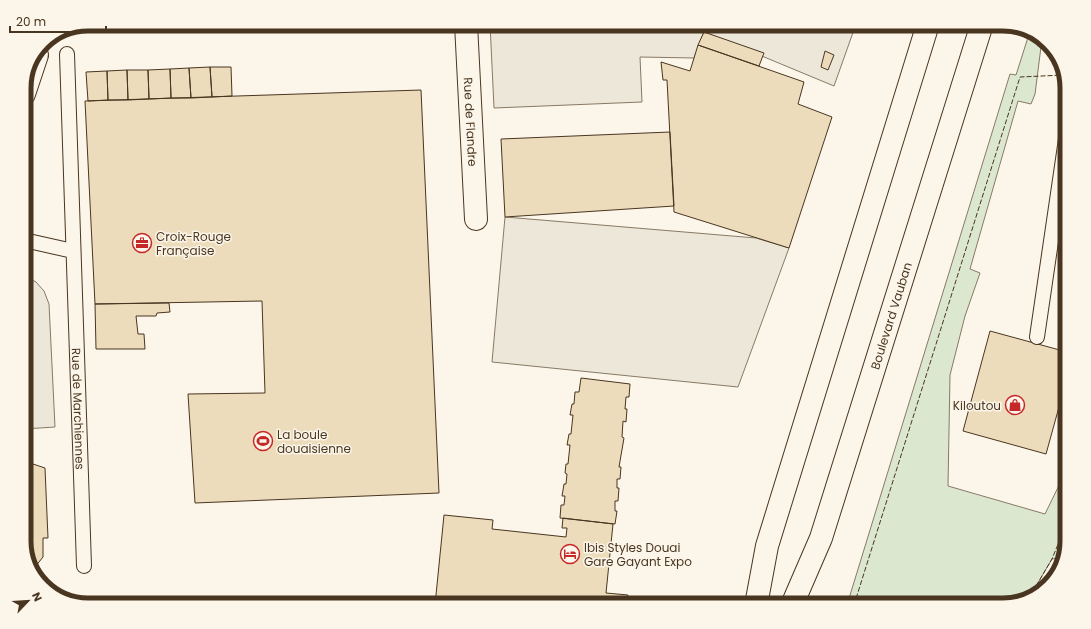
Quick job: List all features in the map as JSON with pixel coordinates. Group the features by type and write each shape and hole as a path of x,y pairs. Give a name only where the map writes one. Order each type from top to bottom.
{"main road":[{"name":"Rue de Flandre","path":"466,31 476,219"},
{"path":"757,598 767,546 926,31"},
{"name":"Boulevard Vauban","path":"795,598 822,538 980,31"}],"lane":[{"name":"Rue de Marchiennes","path":"67,54 84,566"},
{"path":"1038,337 1060,181"},
{"path":"31,242 74,251"}],"green space":[{"path":"1028,37 1041,46 1035,94 1031,104 1018,101 970,269 980,273 965,316 950,375 948,486 1045,514 1060,483 1060,549 1057,558 1052,559 1035,588 1025,594 1011,598 849,598 1010,74 1016,75"}],"shaded area":[{"path":"490,31 854,31 834,86 704,32 694,58 640,57 642,102 494,108"},
{"path":"505,217 756,238 789,248 738,387 492,362"},
{"path":"31,280 36,282 44,291 49,304 55,427 31,429"}],"building":[{"path":"704,32 764,53 759,66 698,45"},
{"path":"698,45 804,82 798,104 832,117 789,248 674,212 667,80 663,80 661,62 690,71"},
{"path":"825,51 834,55 828,70 821,67"},
{"path":"210,67 212,97 191,98 189,68"},
{"path":"210,67 231,67 232,96 212,97"},
{"path":"189,68 191,98 171,98 170,69"},
{"path":"170,69 171,98 149,99 148,70"},
{"path":"127,70 128,100 108,100 107,71"},
{"path":"127,70 148,70 149,99 128,100"},
{"path":"107,71 108,100 88,101 86,72"},
{"path":"421,90 439,493 195,503 188,394 265,393 262,301 95,304 85,101"},
{"path":"670,132 674,206 505,217 501,139"},
{"path":"169,303 170,312 157,313 156,316 136,316 138,334 144,334 145,349 96,349 95,304"},
{"name":"Kiloutou","path":"990,331 1060,350 1060,403 1046,454 963,431"},
{"path":"581,378 630,384 629,397 626,397 626,422 623,421 622,437 624,438 619,467 621,467 620,479 617,479 617,488 619,488 618,501 615,501 615,511 617,511 615,524 560,518 561,505 564,505 565,496 562,496 564,484 566,484 567,474 565,473 566,464 568,464 570,445 567,445 569,434 571,434 573,415 570,415 572,404 574,404 575,392 579,392"},
{"path":"31,463 45,468 48,538 43,538 43,557 36,565 31,545"},
{"path":"444,515 493,520 492,529 566,537 567,528 562,528 563,518 613,524 606,593 628,595 628,598 436,598"}],"fence":[{"path":"856,598 1020,77 1058,75"},
{"path":"1035,588 1052,559 1060,539"}],"place":[{"name":"Croix-Rouge Française","path":"142,243"},
{"name":"Kiloutou","path":"1015,405"},
{"name":"La boule douaisienne","path":"263,441"},
{"name":"Ibis Styles Douai Gare Gayant Expo","path":"570,554"}]}
